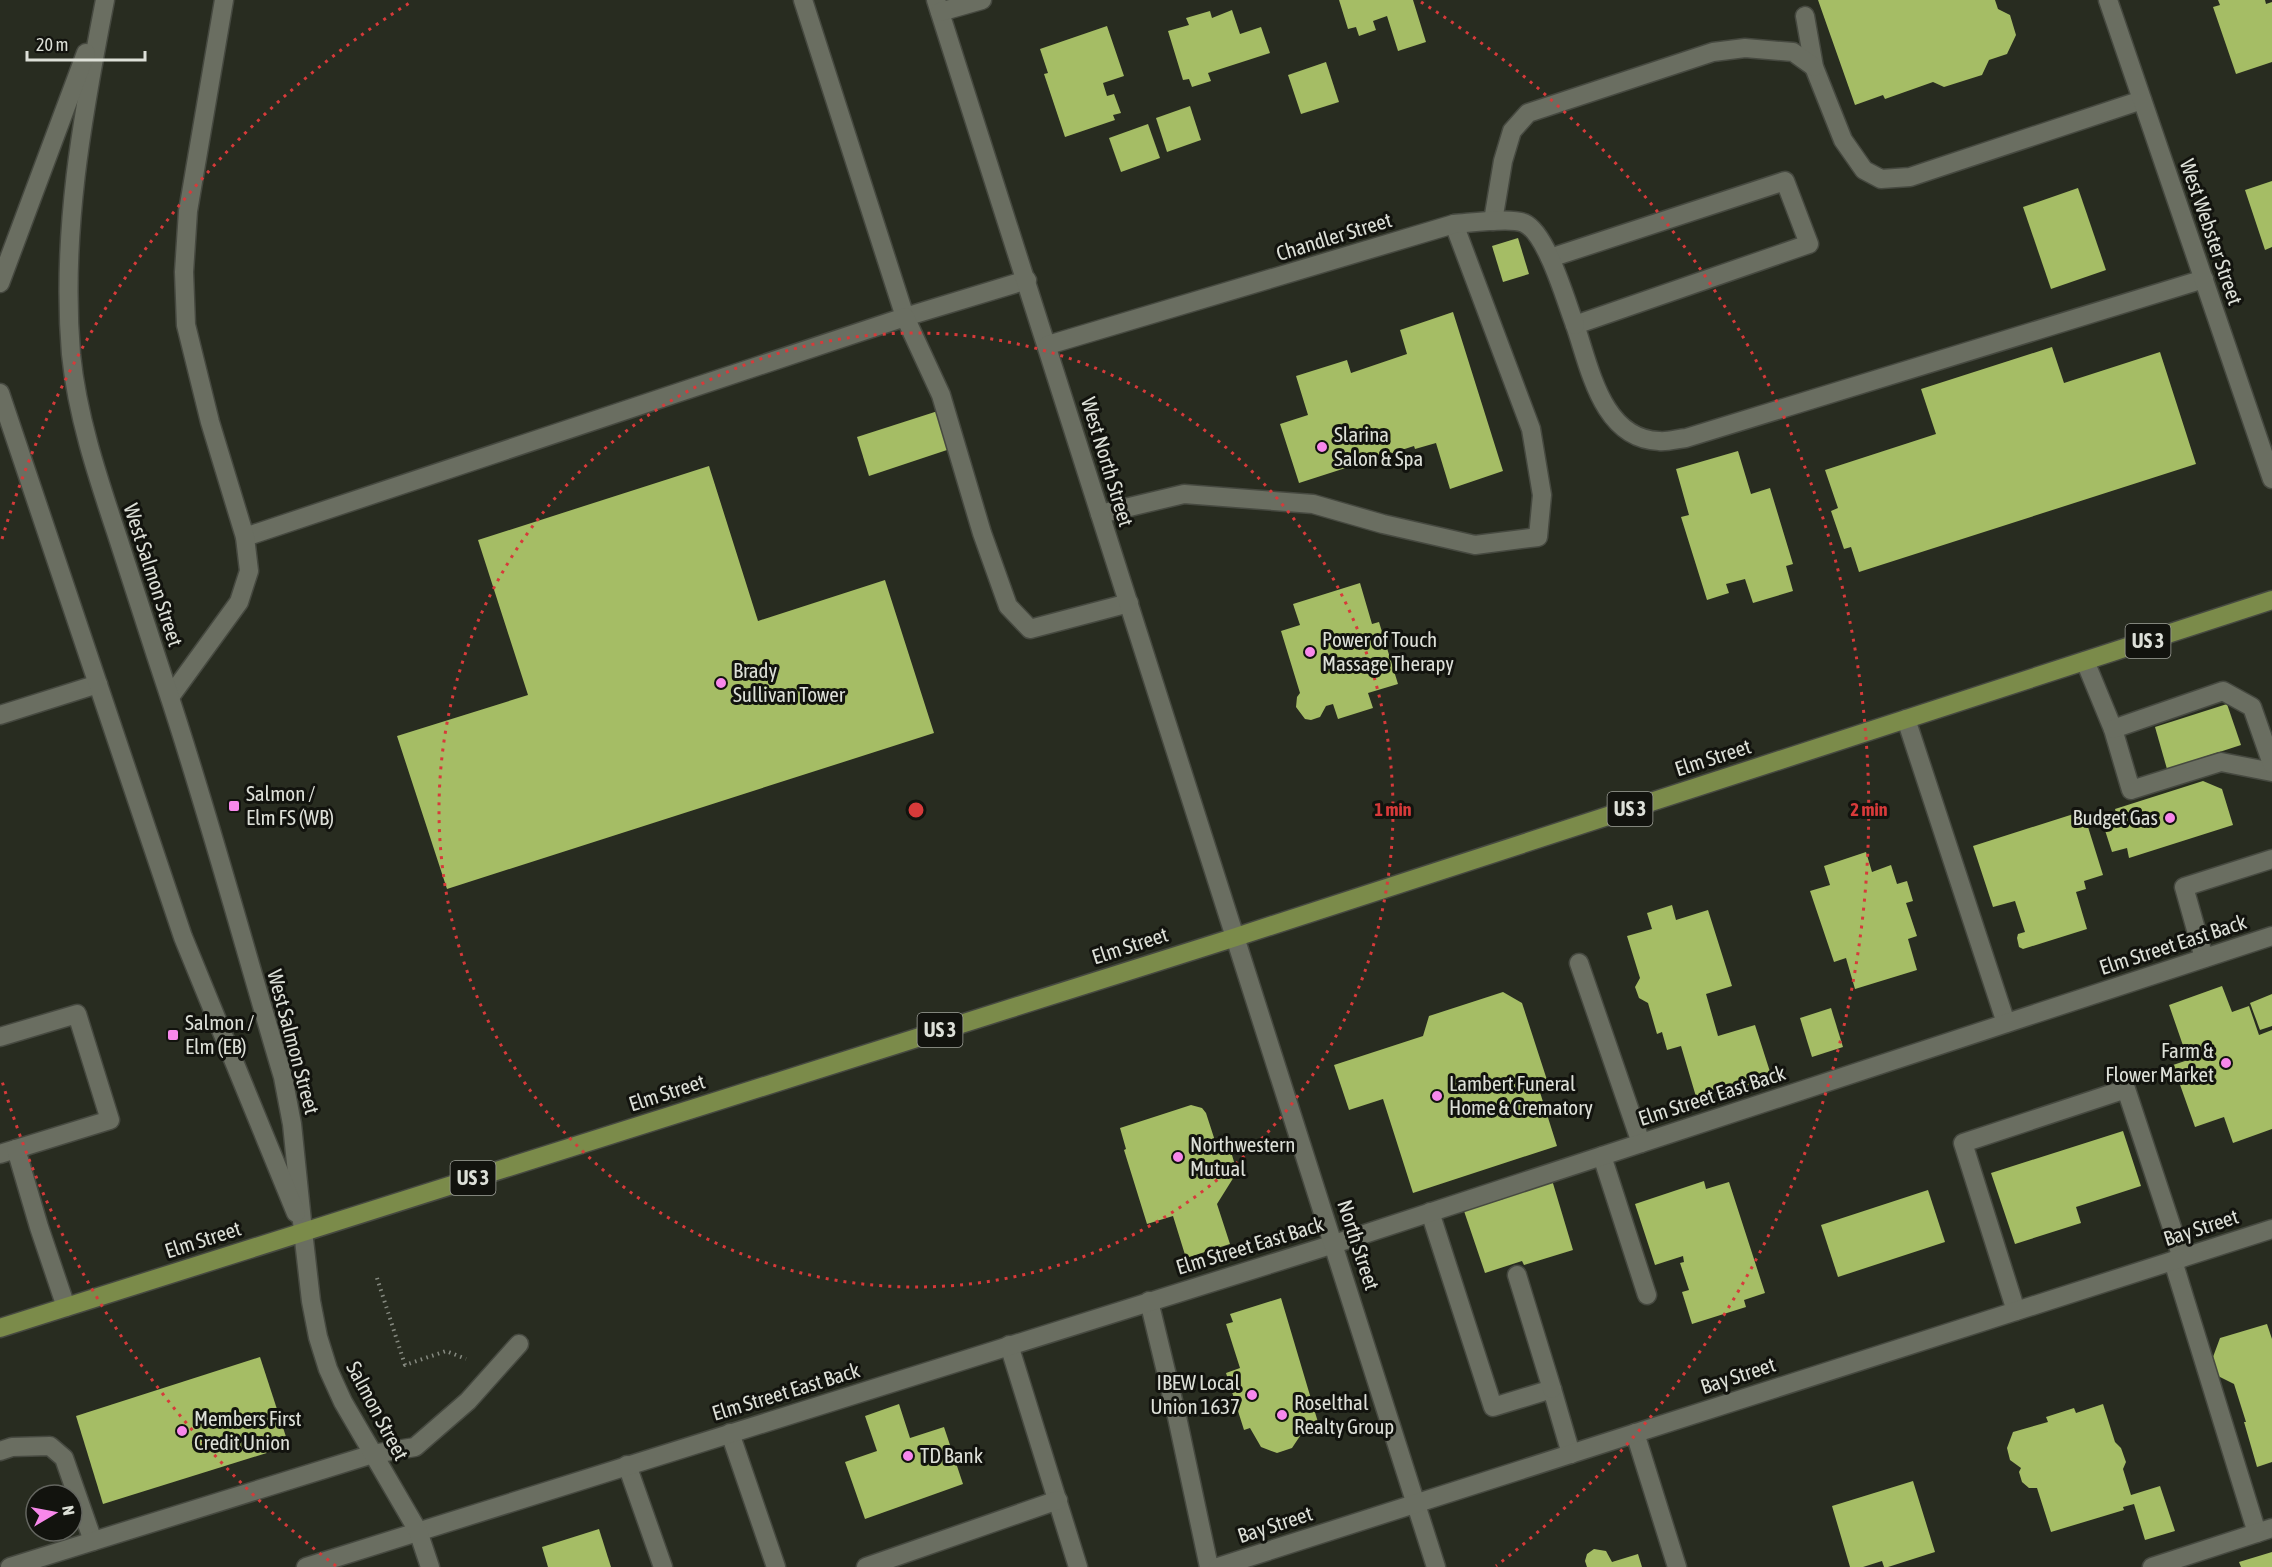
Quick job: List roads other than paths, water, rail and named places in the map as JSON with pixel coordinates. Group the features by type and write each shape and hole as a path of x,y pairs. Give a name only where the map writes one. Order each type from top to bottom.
{"main road":[{"name":"Elm Street","path":"0,1328 1236,937 2272,600"}],"street":[{"name":"West Salmon Street","path":"0,284 105,0"},
{"name":"West Salmon Street","path":"105,0 77,151 70,221 67,283 72,356 82,419 99,482 170,698 283,1077 292,1124 303,1232"},
{"path":"170,698 239,602 249,571 245,537 210,422 185,314 184,272 188,211 224,0"},
{"path":"803,0 905,317 941,395 982,533 1008,606 1030,629 1129,603"},
{"path":"938,6 982,0"},
{"name":"West Webster Street","path":"2108,0 2272,479"},
{"name":"West North Street","path":"938,6 1236,937"},
{"path":"1805,16 1814,67 1844,140 1864,170 1881,179 1910,177 2142,100"},
{"path":"1493,221 1503,161 1512,131 1528,113 1713,52 1745,48 1793,52 1814,67"},
{"path":"1550,258 1785,181 1809,244 1575,326"},
{"name":"Chandler Street","path":"1048,345 1454,224 1493,221 1523,223 1538,234 1550,258 1604,405 1620,427 1637,437 1659,441 1686,438 2204,279"},
{"path":"1100,514 1184,494 1313,504 1383,524 1475,545 1538,537 1542,495 1532,429 1454,224"},
{"path":"245,537 905,317 1027,280"},
{"path":"0,393 183,937 303,1232"},
{"path":"2085,661 2113,729 2132,790 2221,762 2272,772"},
{"path":"0,715 98,684"},
{"path":"2113,729 2223,691 2252,707 2272,764"},
{"path":"1906,719 2006,1023"},
{"path":"2204,958 2184,887 2272,859"},
{"name":"Elm Street East Back","path":"306,1567 1334,1244 2272,936"},
{"name":"North Street","path":"1236,937 1436,1567"},
{"path":"1579,963 1641,1143"},
{"path":"0,1037 77,1014 110,1120 8,1152 39,1227 66,1307"},
{"path":"2016,1311 1963,1143 2126,1089 2265,1530 2152,1567"},
{"path":"1602,1156 1647,1295"},
{"path":"1430,1212 1493,1407 1552,1389"},
{"name":"Bay Street","path":"1218,1567 2272,1229"},
{"name":"Salmon Street","path":"303,1232 311,1301 318,1337 328,1369 343,1402 418,1531 430,1567"},
{"path":"1517,1275 1571,1454"},
{"path":"1149,1301 1209,1567"},
{"path":"10,1567 373,1454 415,1446 468,1401 519,1344"},
{"path":"1010,1345 1078,1567"},
{"path":"730,1433 776,1567"},
{"path":"1635,1433 1677,1567"},
{"path":"0,1451 12,1447 50,1446 64,1458 93,1541"},
{"path":"627,1465 663,1567"},
{"path":"866,1567 1058,1500"}],"place":[{"name":"Slarina Salon & Spa","path":"1322,447"},
{"name":"Power of Touch Massage Therapy","path":"1310,652"},
{"name":"Brady Sullivan Tower","path":"721,683"},
{"name":"Salmon / Elm FS (WB)","path":"234,806"},
{"name":"Budget Gas","path":"2170,818"},
{"name":"Salmon / Elm (EB)","path":"173,1035"},
{"name":"Farm & Flower Market","path":"2226,1063"},
{"name":"Lambert Funeral Home & Crematory","path":"1437,1096"},
{"name":"Northwestern Mutual","path":"1178,1157"},
{"name":"IBEW Local Union 1637","path":"1252,1395"},
{"name":"Roselthal Realty Group","path":"1282,1415"},
{"name":"Members First Credit Union","path":"182,1431"},
{"name":"TD Bank","path":"908,1456"}]}
